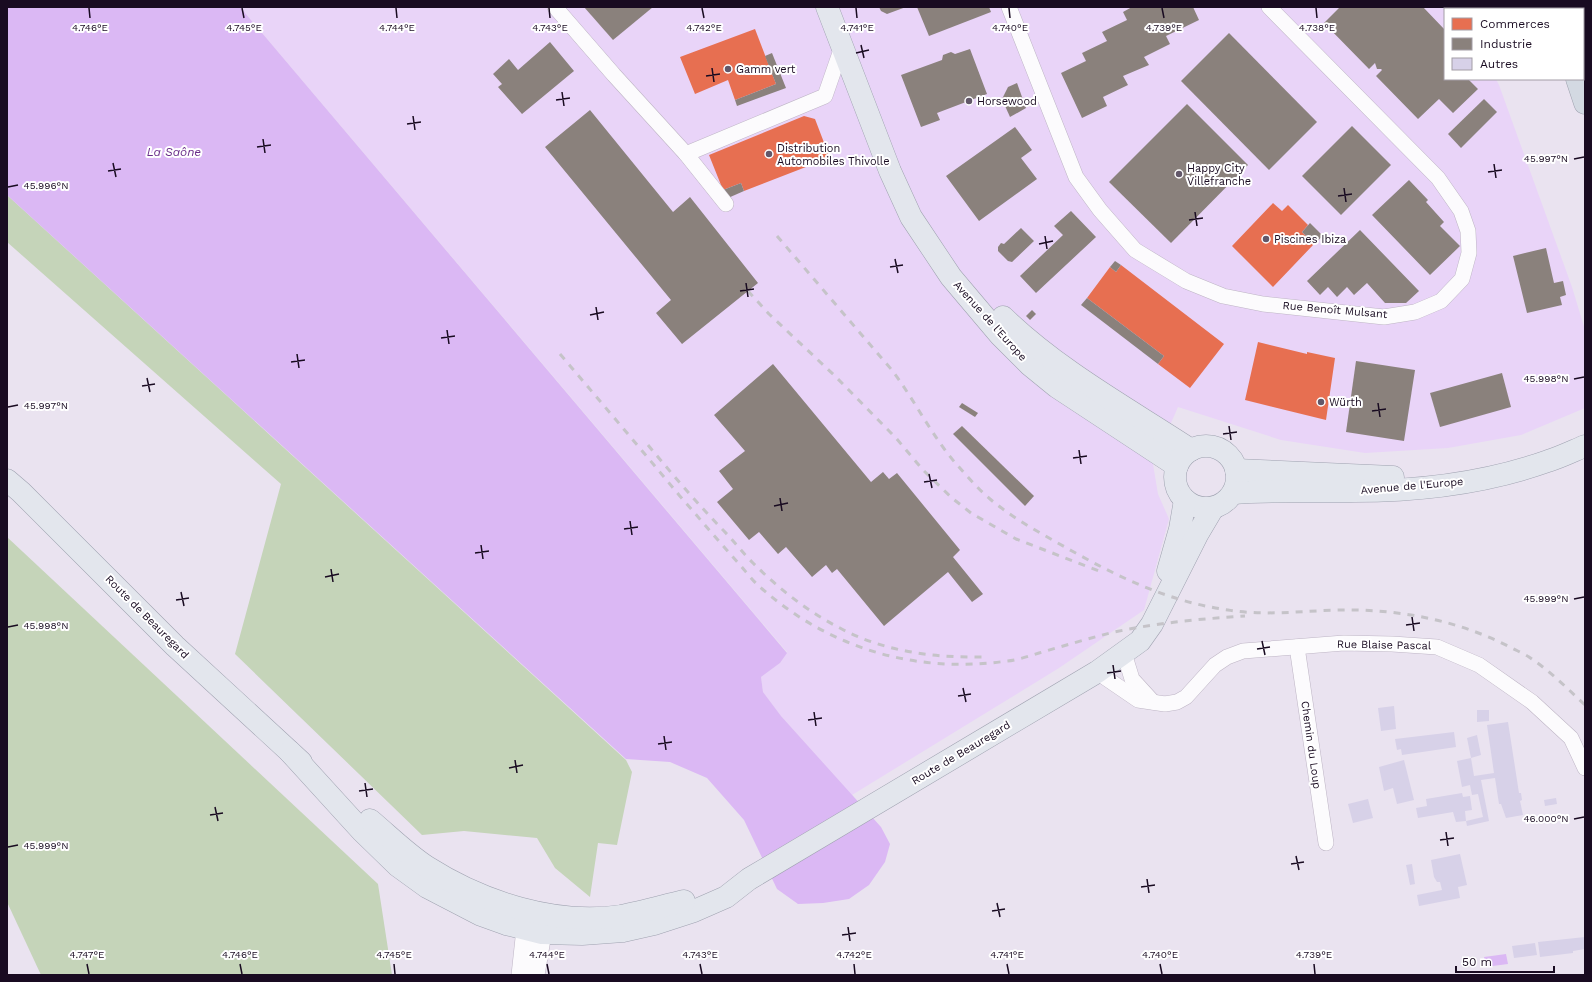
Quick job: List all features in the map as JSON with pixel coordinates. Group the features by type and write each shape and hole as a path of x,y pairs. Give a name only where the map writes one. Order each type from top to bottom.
{"highway":[{"path":"1577,80 1585,103"}],"main road":[{"name":"Avenue de l'Europe","path":"827,7 890,171 911,217 955,282 1000,335 1030,365 1057,388 1177,466"},
{"name":"Avenue de l'Europe","path":"837,7 902,172 922,211 958,266 977,290 1022,335 1060,366 1191,450"},
{"name":"Avenue de l'Europe","path":"1236,470 1396,477 1440,474 1487,467 1534,456 1585,438"},
{"path":"1209,446 1226,454 1232,461 1236,470 1237,478 1233,493 1228,500 1213,508 1198,508 1185,500 1179,493 1175,484 1177,466 1185,454 1191,450 1209,446"},
{"name":"Avenue de l'Europe","path":"1233,493 1262,491 1355,492 1446,486 1491,477 1548,461 1585,446"},
{"name":"Route de Beauregard","path":"7,480 27,497 176,646 290,752 415,858 462,887 507,904 536,925 586,918 621,916 701,896 749,879 1097,672 1140,641 1152,624 1197,535 1213,508"},
{"name":"Route de Beauregard","path":"1158,612 1161,594 1180,529 1185,500"}],"street":[{"path":"554,7 686,154 726,204"},
{"name":"Rue Benoît Mulsant","path":"1009,7 1076,177 1100,210 1135,250 1193,284 1223,296 1263,304 1384,317 1415,312 1441,301 1462,279 1469,253 1468,231 1461,211 1438,178 1269,7"},
{"path":"686,154 825,96 842,47"},
{"name":"Rue Blaise Pascal","path":"1097,672 1138,700 1165,704 1182,700 1191,693 1215,665 1237,653 1250,650 1344,643 1437,647 1479,665 1532,702 1571,738 1585,768"},
{"name":"Chemin du Loup","path":"1297,647 1326,843"},
{"path":"1124,653 1132,679 1153,702"},
{"path":"521,975 536,925"},
{"path":"535,975 536,925"}],"shaded area":[{"path":"240,7 1454,7 1444,8 1444,80 1496,80 1499,85 1572,287 1585,330 1585,408 1521,435 1448,448 1365,453 1281,440 1178,407 1153,464 1158,494 1169,519 1144,610 1059,668 852,795 781,716 763,692 761,677 780,663 787,652"}],"green space":[{"path":"7,195 626,760 632,772 617,845 598,843 590,897 555,868 537,838 464,831 422,835 235,654 281,484 7,242"},
{"path":"7,537 378,884 392,975 41,975 7,902"}],"water":[{"name":"La Saône","path":"7,7 240,7 787,653 780,663 761,677 763,692 781,716 881,827 890,844 885,862 869,885 849,899 823,903 798,904 777,889 744,820 707,778 670,762 626,759 7,195"},
{"path":"1506,954 1508,964 1485,967 1484,957"}],"building: Commerces":[{"name":"Gamm vert","path":"755,29 776,84 735,100 728,80 695,94 680,57"},
{"name":"Distribution Automobiles Thivolle","path":"804,116 815,119 828,153 824,160 744,191 741,183 723,190 709,155"},
{"path":"1273,203 1282,211 1288,205 1308,225 1302,232 1314,244 1273,287 1232,246"},
{"path":"1121,265 1224,344 1190,388 1158,364 1164,356 1087,298 1110,267 1116,272"},
{"path":"1258,342 1307,354 1307,352 1335,358 1326,420 1245,400"}],"building: Industrie":[{"path":"584,7 653,7 613,40"},
{"path":"879,7 906,7 887,14 881,11"},
{"path":"917,7 989,7 991,12 929,36"},
{"path":"1132,7 1193,7 1199,20 1166,36 1170,44 1144,57 1149,65 1123,76 1128,85 1103,97 1107,106 1082,118 1061,73 1086,61 1082,53 1107,41 1102,32 1127,20 1123,12"},
{"path":"1340,7 1423,7 1444,29 1444,80 1469,80 1478,89 1453,113 1439,99 1418,119 1376,76 1382,70 1377,69 1375,63 1369,69 1324,23"},
{"path":"1229,33 1317,122 1269,170 1181,81"},
{"path":"550,42 574,71 522,114 498,87 502,84 493,74 509,59 518,70"},
{"path":"970,49 987,94 937,113 940,120 921,127 901,75 942,60 943,55 951,52 955,54"},
{"path":"772,53 786,88 737,106 735,100 776,84 765,56"},
{"path":"1017,83 1026,108 1010,117 1002,99 1008,87"},
{"path":"1484,99 1497,112 1461,148 1448,134"},
{"name":"Happy City Villefranche","path":"1187,104 1248,165 1171,243 1109,182"},
{"path":"590,110 673,212 690,197 758,283 682,344 656,313 671,300 545,147"},
{"path":"1352,126 1391,165 1341,215 1302,176"},
{"path":"1015,127 1032,150 1021,158 1037,179 979,221 946,176"},
{"path":"1409,180 1428,200 1426,202 1444,222 1440,226 1460,246 1430,275 1372,215"},
{"path":"741,183 744,191 728,198 723,190"},
{"path":"1071,211 1096,237 1036,293 1020,276 1063,235 1054,226"},
{"path":"1310,223 1323,236 1314,244 1302,232"},
{"path":"1021,228 1034,241 1012,262 1008,261 998,251 998,247 1001,243 1004,244"},
{"path":"1360,230 1419,291 1406,303 1385,303 1367,283 1354,295 1347,287 1337,297 1328,287 1320,295 1307,281"},
{"path":"1546,248 1554,283 1563,281 1566,295 1560,297 1562,305 1527,313 1513,256"},
{"path":"1115,261 1121,265 1116,272 1110,267"},
{"path":"1087,298 1164,356 1158,364 1081,305"},
{"path":"1032,310 1036,314 1030,320 1026,316"},
{"path":"1356,361 1415,370 1404,441 1346,432"},
{"path":"773,364 871,482 883,472 889,479 897,473 960,550 953,557 983,594 972,602 948,572 884,626 837,569 832,573 826,565 812,577 786,547 778,554 759,532 749,540 717,502 733,489 719,471 745,451 714,415"},
{"path":"1502,373 1511,407 1440,427 1430,393"},
{"path":"962,403 978,413 975,417 959,407"},
{"path":"962,426 1034,496 1025,506 953,434"}],"building: Autres":[{"path":"1394,706 1396,729 1381,731 1378,708"},
{"path":"1477,710 1489,710 1489,721 1477,722"},
{"path":"1508,722 1519,793 1521,793 1522,800 1520,801 1523,815 1506,818 1501,804 1499,804 1495,778 1481,780 1489,821 1467,826 1466,821 1483,817 1478,794 1472,795 1470,785 1462,787 1457,761 1471,758 1474,776 1494,773 1487,725"},
{"path":"1454,732 1456,747 1402,755 1401,749 1397,750 1395,739"},
{"path":"1477,735 1481,755 1471,758 1467,738"},
{"path":"1404,760 1414,800 1397,804 1393,788 1384,791 1379,767"},
{"path":"1462,793 1463,797 1470,796 1472,810 1465,811 1466,821 1456,822 1453,812 1418,818 1416,808 1427,806 1426,799"},
{"path":"1556,798 1557,804 1545,806 1544,800"},
{"path":"1368,799 1373,818 1353,823 1348,804"},
{"path":"1460,854 1467,885 1458,887 1460,898 1419,906 1417,895 1442,890 1440,882 1437,882 1434,877 1431,860"},
{"path":"1412,864 1415,884 1410,885 1406,865"},
{"path":"1585,937 1585,949 1573,951 1573,953 1540,957 1538,942"},
{"path":"1535,943 1537,955 1514,958 1512,946"}],"railway":[{"path":"777,236 891,369 940,443 958,466 990,499 1009,514 1040,533 1128,580 1167,595 1207,606 1256,613 1338,610 1382,611 1446,622 1488,637 1529,657 1537,662 1585,705"},
{"path":"748,291 769,314 834,375 896,438 923,470 952,498 971,513 1016,539 1099,571"},
{"path":"560,354 679,495 755,582 787,609 815,627 845,641 876,652 907,660 940,664 973,664 1015,660 1110,633 1160,624 1245,616"},
{"path":"648,445 693,498 753,563 783,590 816,615 857,636 892,648 929,655 985,657"}],"place":[{"name":"Gamm vert","path":"728,69"},
{"name":"Horsewood","path":"969,101"},
{"name":"Distribution Automobiles Thivolle","path":"769,154"},
{"name":"Happy City Villefranche","path":"1179,174"},
{"name":"Piscines Ibiza","path":"1266,239"},
{"name":"Würth","path":"1321,402"}]}
